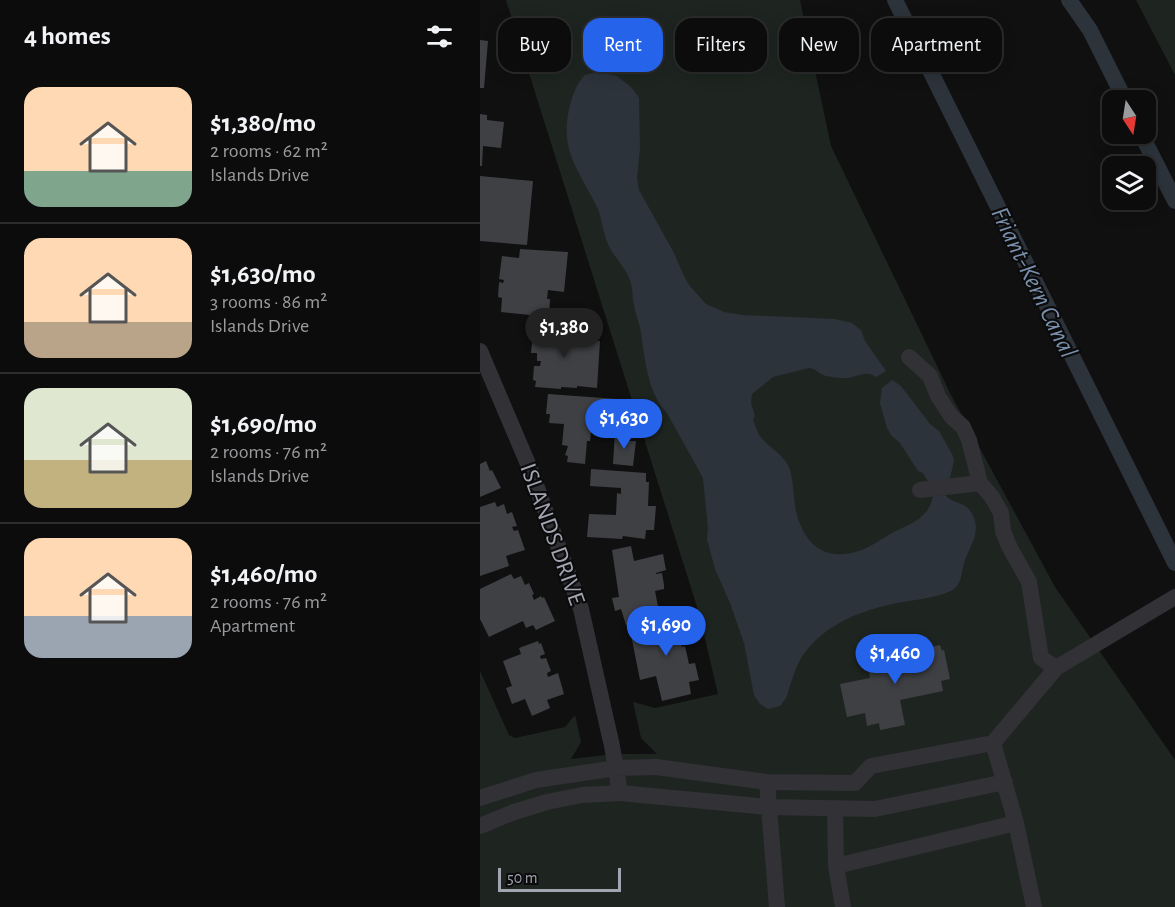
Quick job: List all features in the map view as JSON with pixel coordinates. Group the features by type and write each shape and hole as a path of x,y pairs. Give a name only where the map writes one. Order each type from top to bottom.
{"street":[{"name":"ISLANDS DRIVE","path":"480,351 531,471 581,609 620,793"},
{"path":"909,357 930,376 938,396 951,416 963,427 969,440 980,483 992,497 1000,513 1003,531 1009,546 1029,582 1041,658 1056,668"},
{"path":"920,490 980,483"},
{"path":"480,798 536,780 615,768 656,767 767,782 855,783 871,766 993,742 1056,668 1175,597"},
{"path":"993,742 1016,823 1034,907"},
{"path":"767,782 777,907"},
{"path":"480,826 514,812 582,795 620,793 768,807 874,809 1005,782"},
{"path":"855,783 858,809"},
{"path":"834,808 836,866 843,907"},
{"path":"836,866 1016,823"}],"shaded area":[{"path":"506,0 800,0 804,18 779,18 779,72 815,72 831,146 951,395 1055,587 1175,760 1175,907 480,907 480,671 509,735 515,738 565,727 575,715 581,742 571,759 615,754 657,754 641,738 633,702 655,708 718,694 699,613 529,72 571,72 571,18 512,18"},
{"path":"1136,0 1175,0 1175,75"},
{"path":"597,72 617,76 632,88 639,98 640,148 637,179 639,190 689,285 706,304 724,312 743,315 835,319 852,323 861,330 865,341 886,371 876,377 865,374 842,378 826,376 809,368 773,377 752,394 751,403 755,416 753,420 757,431 761,438 788,464 796,511 804,533 810,541 826,552 836,554 863,550 921,517 930,505 933,496 945,495 968,508 976,525 976,532 955,589 858,614 833,627 812,644 803,655 795,670 786,698 780,706 768,709 760,704 754,695 744,643 715,569 707,539 703,478 655,394 648,372 631,283 608,244 598,209 575,166 569,148 567,122 570,104 576,87 585,75"},
{"path":"892,380 901,386 930,424 939,431 953,456 950,478 947,481 931,483 927,480 887,428 880,403 882,388"}],"building":[{"path":"480,40 488,41 484,88 480,88"},
{"path":"480,114 487,115 487,120 504,122 501,148 483,146 482,166 480,166"},
{"path":"480,176 533,181 527,245 480,241"},
{"path":"520,249 568,252 564,292 548,290 549,317 501,312 502,298 498,297 499,282 503,283 504,280 499,279 502,256 519,258"},
{"path":"534,322 558,324 557,338 562,339 562,336 600,341 597,388 535,387 534,366 540,366 541,361 537,361 537,353 531,353"},
{"path":"548,394 617,399 615,424 598,423 597,430 591,432 590,441 587,441 585,464 567,462 568,456 565,455 568,446 562,445 564,424 549,423 550,414 546,414"},
{"path":"615,432 629,433 628,441 636,441 633,466 613,464"},
{"path":"486,461 501,488 480,497 480,464"},
{"path":"591,469 646,473 646,482 649,482 648,506 656,506 654,530 646,530 645,539 623,536 622,539 587,537 589,514 616,515 617,493 621,494 621,488 590,486"},
{"path":"495,502 497,507 504,504 507,514 512,512 517,526 512,527 514,531 518,530 525,550 506,556 509,566 480,576 480,507"},
{"path":"631,546 634,561 663,554 666,570 656,573 662,573 664,585 664,589 655,591 660,617 632,626 631,624 626,625 621,609 615,611 612,598 619,597 612,550"},
{"path":"511,574 514,579 521,576 525,585 529,583 534,600 541,596 544,597 555,621 536,630 533,625 526,628 523,621 489,637 480,619 480,589"},
{"path":"679,618 679,621 689,619 694,641 681,643 682,647 685,646 689,664 695,663 699,680 689,682 691,694 662,701 656,676 640,680 630,630"},
{"path":"538,641 545,654 540,656 541,659 546,658 551,671 547,673 548,677 558,673 564,694 547,700 550,708 532,716 525,699 512,704 506,688 512,686 503,661 521,654 519,648"},
{"path":"940,645 942,651 944,650 950,679 941,681 943,691 900,700 905,725 880,730 879,723 867,726 865,713 847,717 840,684 870,678 866,660"}],"waterway":[{"name":"Friant-Kern Canal","path":"895,0 1175,563"},
{"path":"1069,0 1090,30 1120,90"},
{"path":"1146,144 1175,201"}]}
